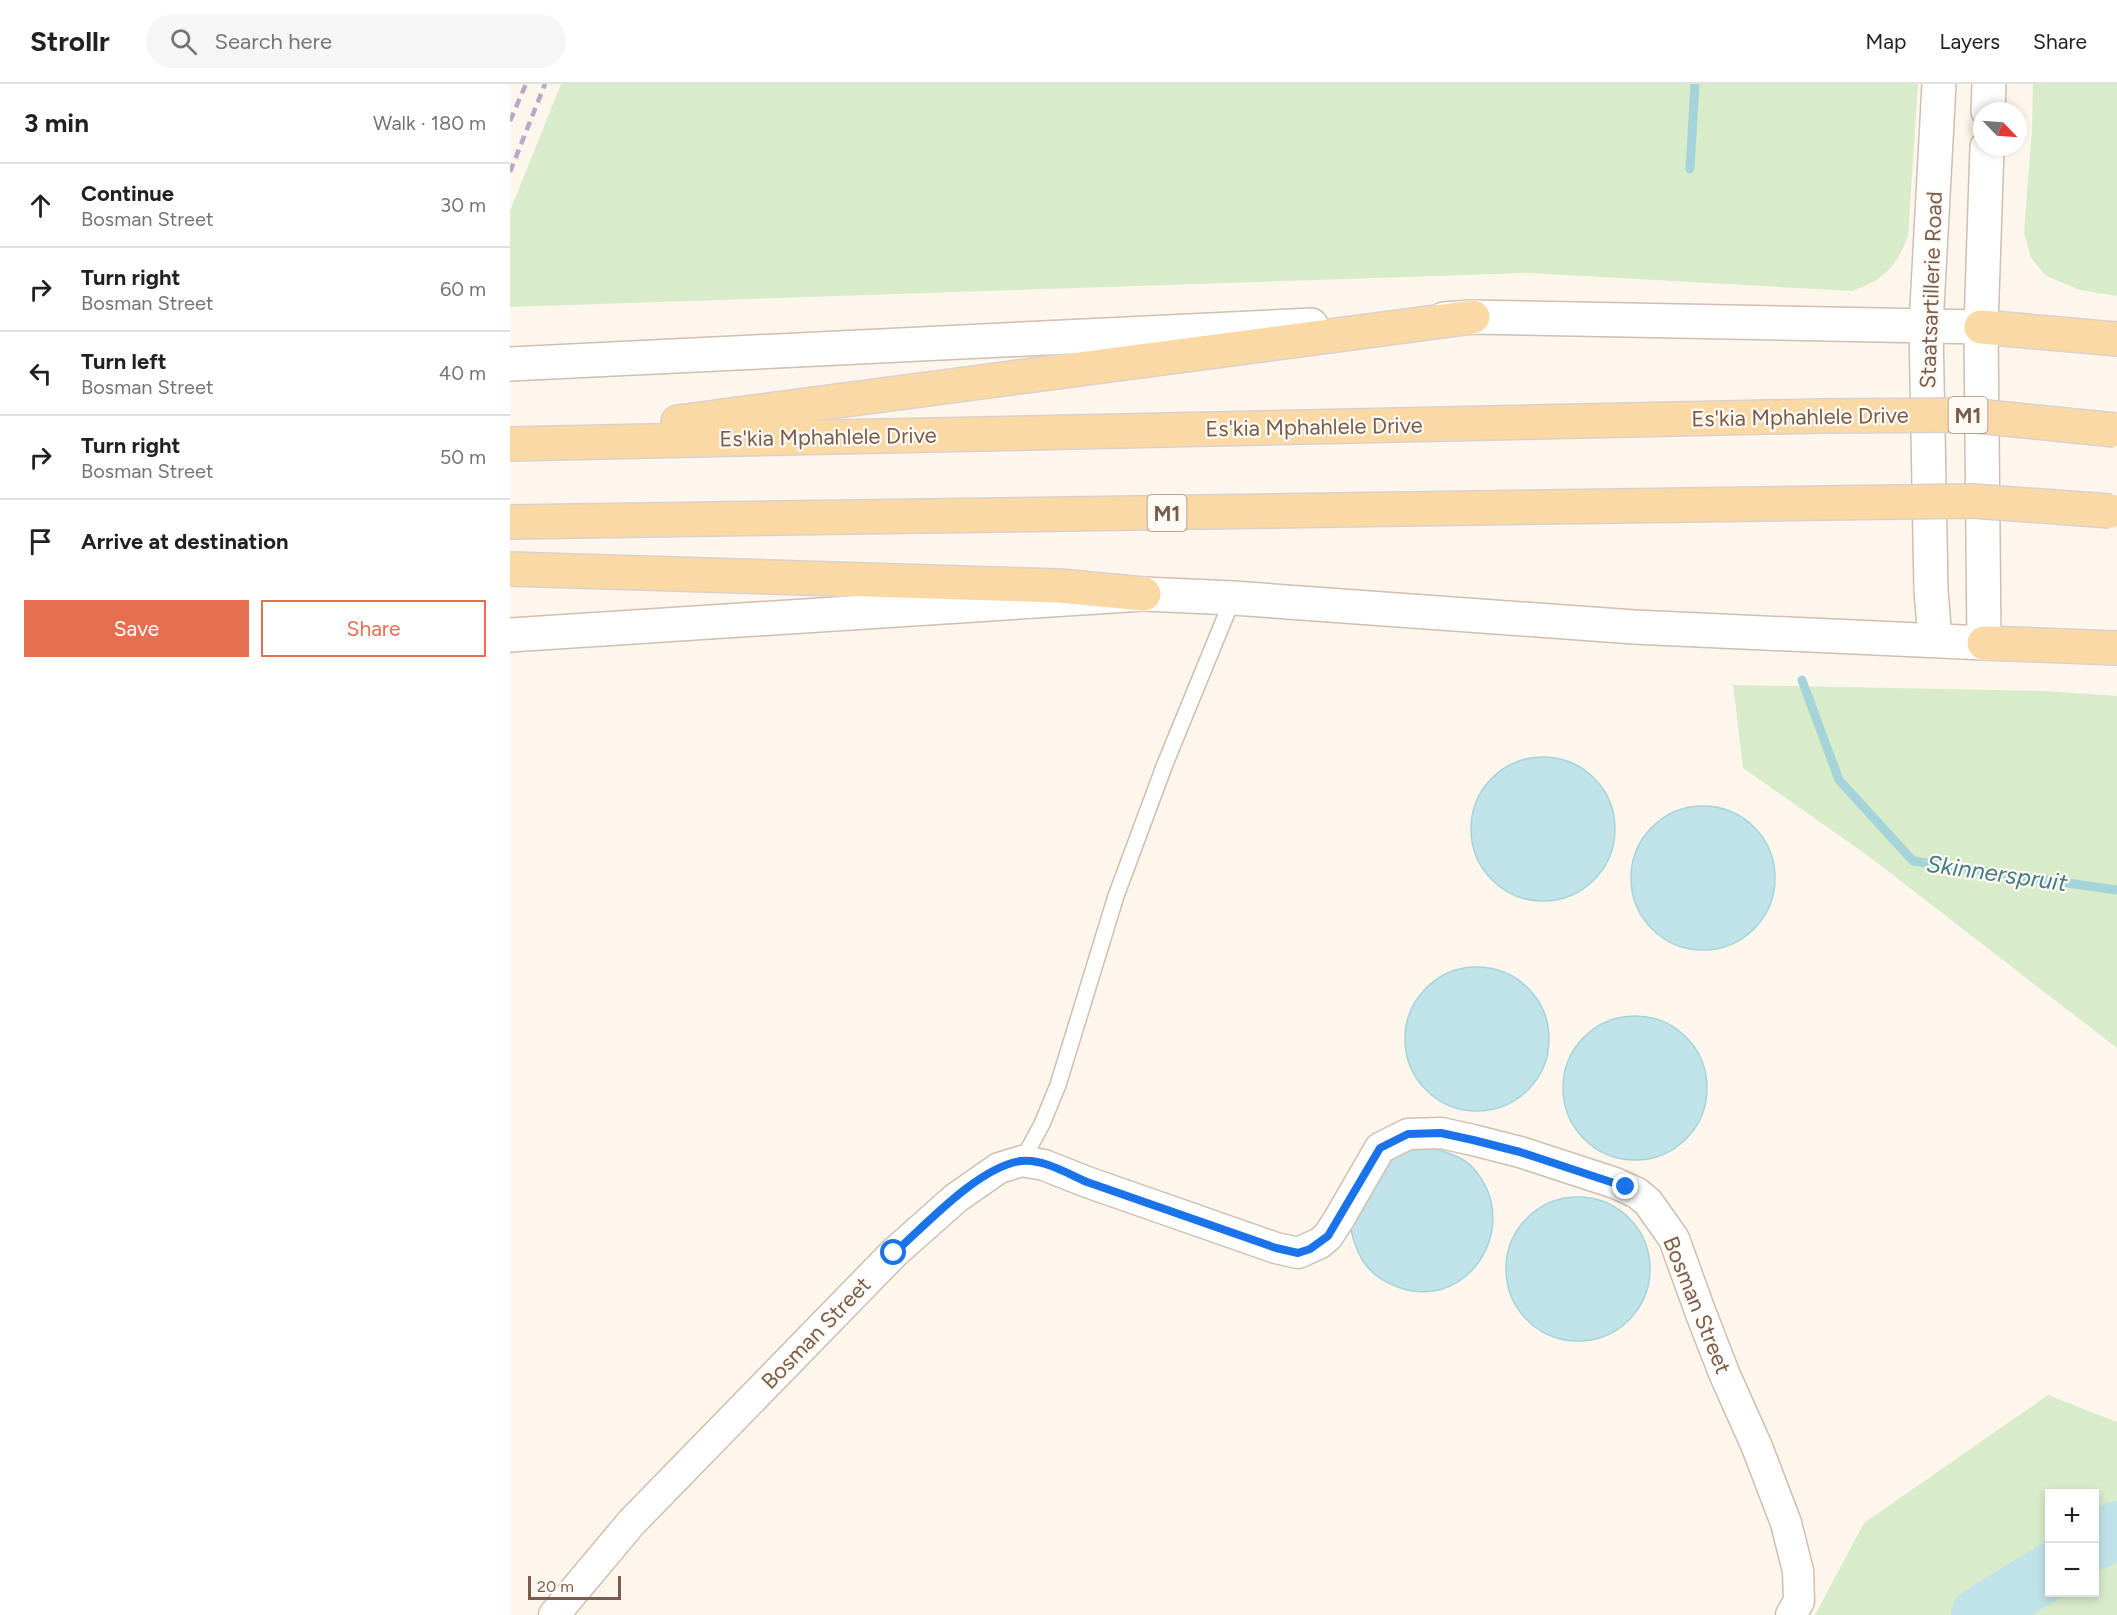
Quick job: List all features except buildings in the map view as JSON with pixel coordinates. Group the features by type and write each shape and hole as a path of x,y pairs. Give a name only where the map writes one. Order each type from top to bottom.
{"main road":[{"path":"511,444 1473,318"},
{"path":"1981,327 2117,339"},
{"name":"Es'kia Mphahlele Drive","path":"511,444 1820,416 1967,415 2116,430"},
{"name":"M1","path":"510,522 1973,501 2113,512"},
{"path":"510,569 1059,585 1144,594"},
{"path":"1984,643 2117,648"}],"street":[{"name":"Staatsartillerie Road","path":"1935,640 1931,590 1926,326 1939,84"},
{"path":"1988,102 1989,84"},
{"path":"510,635 1144,594 1233,598 1634,627 1984,643 1981,327 1987,156"},
{"path":"510,364 1473,318 1981,327"},
{"name":"Bosman Street","path":"554,1615 631,1523 894,1253 974,1183 999,1168 1022,1161 1058,1169 1087,1182 1265,1245 1298,1253 1310,1249 1328,1236 1380,1148 1408,1134 1441,1133 1520,1152 1615,1183 1631,1190 1648,1202 1674,1239 1724,1373 1757,1447 1786,1523 1798,1571 1799,1601 1791,1615"}],"lane":[{"path":"1022,1161 1042,1124 1058,1085 1116,896 1165,764 1233,598"}],"green space":[{"path":"561,84 1918,84 1908,236 1899,256 1888,271 1873,282 1852,291 1528,273 510,307 510,211"},
{"path":"2033,84 2117,84 2117,296 2080,290 2046,276 2031,258 2024,233"},
{"path":"1733,685 2045,691 2117,696 2117,1048 1867,855 1743,768"},
{"path":"2048,1395 2117,1422 2117,1615 1815,1615 1864,1523"}],"water":[{"path":"1543,757 1571,762 1594,778 1610,801 1615,829 1610,857 1594,880 1571,896 1543,901 1515,896 1492,880 1476,857 1471,829 1476,801 1492,778 1515,762"},
{"path":"1703,806 1717,807 1731,812 1754,827 1769,850 1774,864 1774,892 1769,906 1754,929 1731,944 1717,949 1703,950 1689,949 1675,944 1652,929 1637,906 1632,892 1631,878 1632,864 1637,850 1652,827 1675,812 1689,807"},
{"path":"1477,967 1505,972 1528,988 1544,1011 1549,1039 1544,1067 1528,1090 1505,1106 1477,1111 1449,1106 1426,1090 1410,1067 1405,1039 1410,1011 1426,988 1449,972"},
{"path":"1635,1016 1649,1017 1663,1022 1686,1037 1701,1060 1706,1074 1706,1102 1701,1116 1686,1139 1663,1154 1649,1159 1635,1160 1621,1159 1607,1154 1584,1139 1569,1116 1564,1102 1563,1088 1564,1074 1569,1060 1584,1037 1607,1022 1621,1017"},
{"path":"1422,1147 1449,1153 1468,1164 1487,1189 1493,1211 1492,1232 1485,1251 1474,1268 1459,1281 1441,1289 1420,1292 1393,1285 1370,1270 1356,1247 1351,1231 1350,1207 1355,1197 1392,1155 1399,1150"},
{"path":"1578,1197 1592,1198 1606,1203 1629,1218 1644,1241 1649,1255 1649,1283 1644,1297 1629,1320 1606,1335 1592,1340 1578,1341 1564,1340 1550,1335 1527,1320 1512,1297 1507,1283 1506,1269 1507,1255 1512,1241 1527,1218 1550,1203 1564,1198"}],"waterway":[{"name":"Skinnerspruit","path":"1690,169 1695,84"},
{"name":"Skinnerspruit","path":"1802,680 1839,780 1913,861 2117,890"},
{"path":"2099,1540 2117,1529"},
{"path":"1979,1615 2045,1574"}],"railway":[{"path":"510,121 526,84"},
{"path":"510,172 545,84"}],"route":[{"path":"894,1253 974,1183 999,1168 1022,1161 1058,1169 1087,1182 1276,1248 1298,1253 1310,1249 1328,1236 1380,1148 1408,1134 1441,1133 1473,1140 1520,1152 1626,1187"}]}
